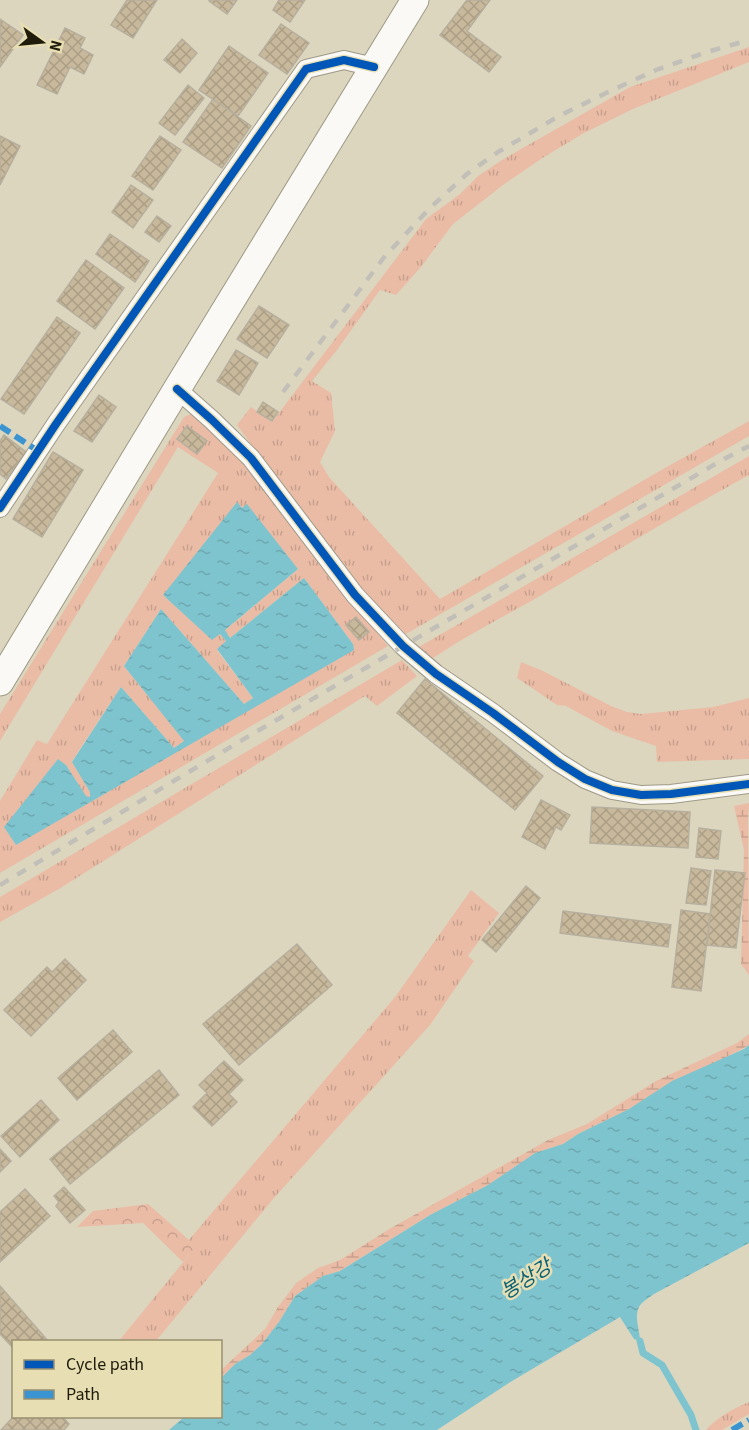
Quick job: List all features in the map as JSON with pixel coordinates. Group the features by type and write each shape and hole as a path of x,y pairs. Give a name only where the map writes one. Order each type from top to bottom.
{"main road":[{"path":"0,682 415,0"}],"street":[{"path":"0,508 56,424 306,69 344,60 374,67"},
{"path":"177,389 251,458 355,595 403,646 436,674 493,712 558,762 585,779 612,790 642,795 671,794 749,784"}],"green space":[{"path":"749,47 749,62 633,109 584,133 503,185 453,224 421,267 396,295 380,290 312,381 331,393 335,431 320,462 329,477 440,599 749,421 749,436 406,634 363,593 329,551 237,425 251,407 272,422 426,219 460,194 478,176 630,87"},
{"path":"191,414 198,415 255,474 388,646 0,873 0,801 37,740 47,744 218,473 178,447 0,741 0,714 184,417","holes":["237,503 298,569 224,631 230,638 304,578 353,644 16,845 66,765 86,797 90,797 90,792 72,761 121,687 174,748 185,741 124,666 161,609 244,704 253,698 217,650 226,641 220,634"]},
{"path":"749,456 749,475 430,660 417,648"},
{"path":"402,660 417,676 377,706 365,696 59,889 0,922 0,897"},
{"path":"521,662 627,712 641,714 713,707 749,698 749,759 657,762 656,746 612,731 566,706 557,705 517,678"},
{"path":"749,803 749,975 741,964 744,850 734,806"},
{"path":"471,890 499,913 468,956 474,961 430,1025 274,1198 157,1340 120,1340 193,1250 188,1241 395,997"},
{"path":"749,1034 749,1045 744,1048 578,1134 563,1144 535,1153 488,1185 430,1215 340,1271 323,1276 295,1296 261,1345 235,1364 222,1377 222,1369 265,1329 296,1283 318,1268 340,1260 391,1228 548,1140 587,1124 656,1081 737,1043"},
{"path":"148,1204 189,1240 193,1250 183,1262 143,1223 77,1227 93,1211"},
{"path":"749,1402 749,1414 722,1430 706,1430 715,1421"}],"water":[{"path":"237,502 242,508 247,504 298,569 225,630 230,638 304,578 353,644 354,650 16,845 4,827 58,759 66,765 86,796 90,797 90,792 72,762 121,687 174,748 184,741 124,666 161,609 244,704 253,698 217,649 226,641 220,634 212,640 163,595"},
{"name":"봉상강","path":"749,1045 749,1243 643,1302 637,1311 640,1341 634,1339 620,1317 512,1381 437,1430 169,1430 183,1418 222,1418 222,1377 235,1364 261,1345 295,1296 323,1276 340,1271 430,1215 488,1185 535,1153 563,1144 578,1134 629,1109 672,1081"}],"building":[{"path":"127,0 157,0 133,38 111,25"},
{"path":"210,0 237,0 227,14"},
{"path":"279,0 305,0 290,22 273,10"},
{"path":"467,0 490,0 467,31 501,57 489,72 440,35"},
{"path":"0,19 23,35 0,67"},
{"path":"281,24 309,43 287,74 259,55"},
{"path":"65,28 85,38 80,48 93,55 84,74 70,67 57,94 37,85"},
{"path":"182,39 197,53 180,73 164,60"},
{"path":"229,46 268,73 238,116 199,90"},
{"path":"188,85 204,98 175,135 159,123"},
{"path":"213,99 251,126 222,168 183,142"},
{"path":"0,136 20,146 0,185"},
{"path":"160,136 181,150 153,190 132,176"},
{"path":"131,185 153,200 133,228 112,212"},
{"path":"157,216 171,226 159,242 145,232"},
{"path":"110,234 149,261 135,282 96,254"},
{"path":"86,260 124,288 95,329 57,301"},
{"path":"259,306 289,325 267,358 237,339"},
{"path":"57,317 80,333 24,414 1,399"},
{"path":"236,350 258,363 239,395 217,381"},
{"path":"99,395 116,407 92,442 74,431"},
{"path":"263,402 278,412 272,421 257,412"},
{"path":"187,426 207,441 197,454 177,439"},
{"path":"4,435 26,452 6,479 0,474 0,441"},
{"path":"53,452 83,470 42,537 13,519"},
{"path":"356,617 369,632 359,640 346,625"},
{"path":"425,679 543,776 515,810 397,713"},
{"path":"541,800 570,815 561,830 556,827 545,849 522,837"},
{"path":"592,807 690,812 688,848 590,843"},
{"path":"699,828 721,831 718,859 696,857"},
{"path":"691,868 711,871 706,905 686,903"},
{"path":"715,870 745,873 736,948 707,945"},
{"path":"526,886 540,898 496,952 482,940"},
{"path":"681,910 710,914 701,991 672,987"},
{"path":"563,911 671,925 668,947 560,933"},
{"path":"297,944 332,985 239,1065 203,1024"},
{"path":"65,959 86,980 31,1036 4,1010 47,967 52,972"},
{"path":"113,1030 132,1052 77,1100 58,1078"},
{"path":"224,1061 243,1080 229,1094 237,1102 212,1126 193,1107 207,1093 199,1085"},
{"path":"159,1070 179,1095 70,1184 50,1159"},
{"path":"41,1100 59,1120 20,1157 1,1136"},
{"path":"0,1149 11,1161 0,1172"},
{"path":"64,1187 85,1210 70,1223 56,1206 59,1202 54,1196"},
{"path":"25,1189 50,1216 0,1262 0,1212"},
{"path":"0,1286 47,1340 12,1340 12,1347 0,1334"},
{"path":"12,1418 64,1418 69,1424 64,1430 1,1430"}],"waterway":[{"path":"640,1341 643,1353 662,1365 691,1415 696,1430"}],"railway":[{"path":"283,392 385,256 431,207 467,174 498,152 559,116 608,92 656,70 749,40"},
{"path":"0,885 249,736 749,446"}],"marked path":[{"path":"0,426 38,451"},
{"path":"732,1430 749,1420"}],"cycle path":[{"path":"0,508 56,424 306,69 344,60 374,67"},
{"path":"177,389 251,458 355,595 403,646 436,674 558,762 585,779 612,790 641,795 671,794 749,784"}]}
